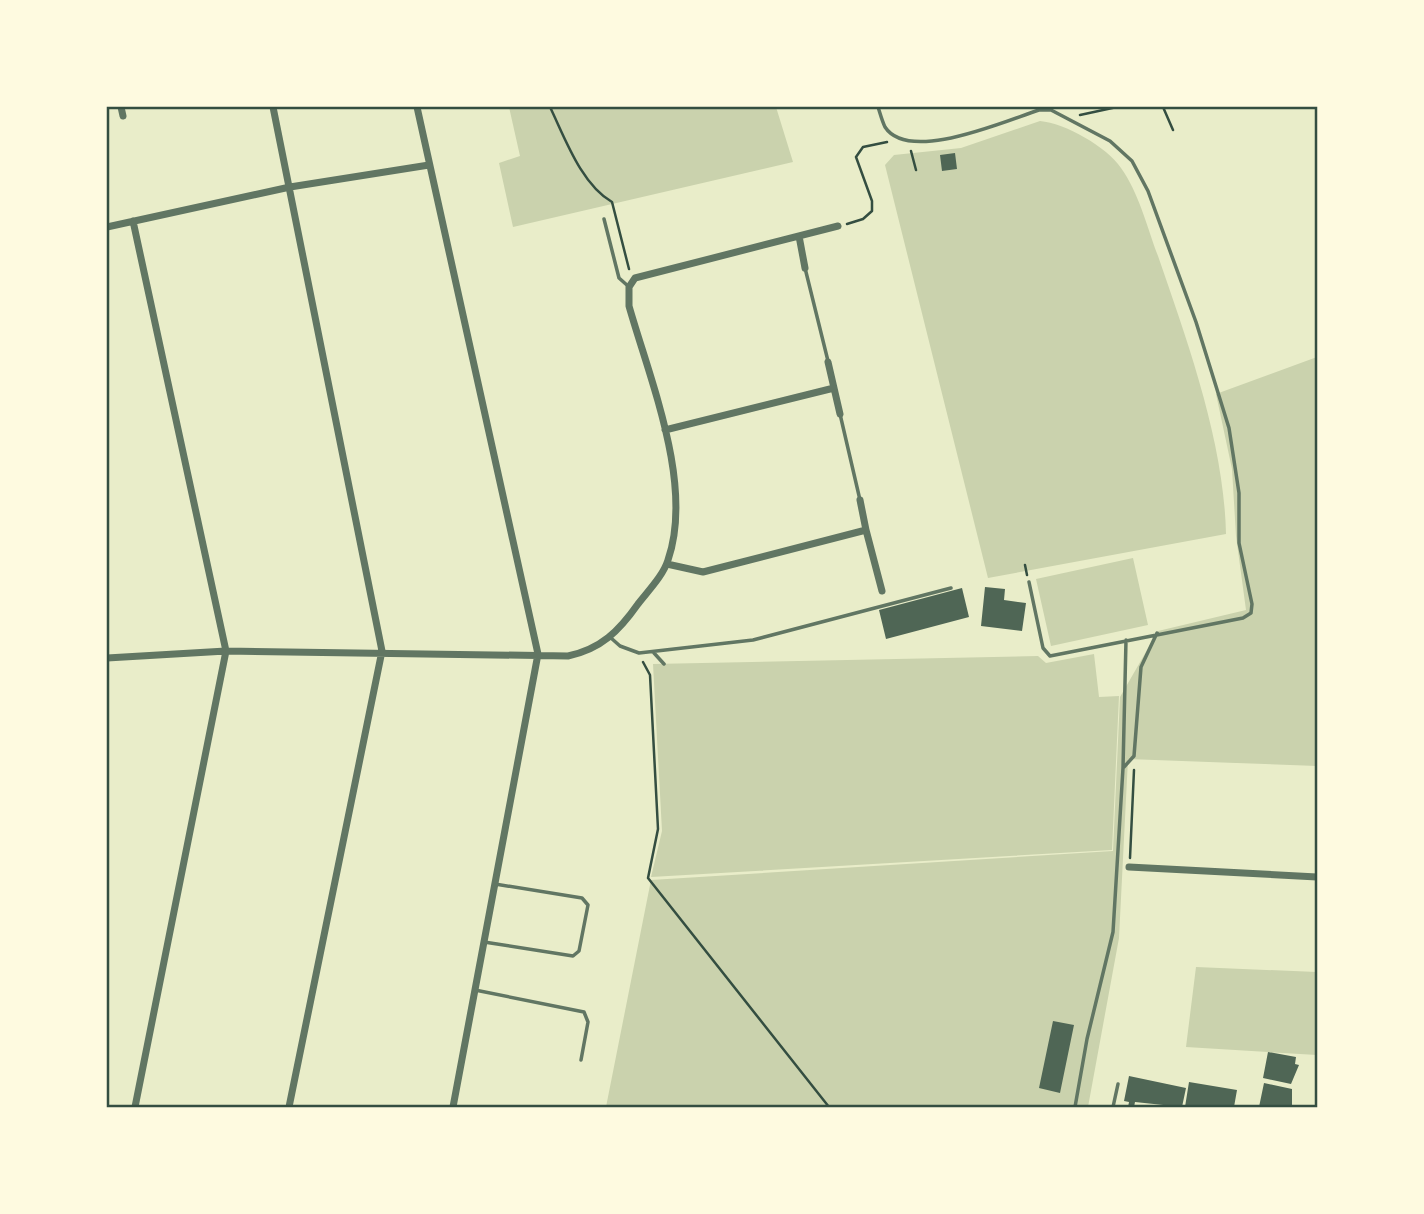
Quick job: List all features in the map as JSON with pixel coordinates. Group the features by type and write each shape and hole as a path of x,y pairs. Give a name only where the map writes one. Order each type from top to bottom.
{"street":[{"path":"121,107 123,116"},
{"path":"273,107 382,651 289,1107"},
{"path":"417,107 538,654 453,1107"},
{"path":"107,227 290,187 429,165"},
{"path":"133,221 226,651 135,1107"},
{"path":"107,658 226,651 382,651 568,656 591,651 611,638 667,564 675,537 677,498 664,430 629,306 629,287 635,278 838,226"},
{"path":"799,236 805,268"},
{"path":"828,362 840,414"},
{"path":"664,430 834,387"},
{"path":"859,500 882,591"},
{"path":"667,564 703,572 866,530"},
{"path":"1129,867 1317,877"}],"lane":[{"path":"878,107 886,129 909,141 950,140 1038,110 1051,110 1110,141 1132,162 1147,191 1196,322 1229,428 1239,493 1239,543 1252,604 1251,613 1243,618 1050,656 1043,648 1029,582"},
{"path":"604,219 619,278 629,287"},
{"path":"805,268 828,362"},
{"path":"840,414 859,500"},
{"path":"611,638 620,646 639,653 753,640 951,588"},
{"path":"1123,768 1134,756 1141,667 1157,633"},
{"path":"1075,1107 1087,1039 1113,932 1123,768 1126,640"},
{"path":"654,653 664,664"},
{"path":"484,942 573,956 579,951 587,905 582,898 495,884"},
{"path":"475,990 584,1012 588,1022 581,1060"},
{"path":"1113,1107 1118,1084"}],"path":[{"path":"550,107 576,159 601,196 612,202 629,269 635,278"},
{"path":"1067,118 1117,107"},
{"path":"1163,107 1173,130"},
{"path":"838,226 863,219 872,211 872,201 856,157 863,147 901,139"},
{"path":"909,141 916,170"},
{"path":"639,653 650,675 657,816 648,878 829,1107"},
{"path":"1129,867 1134,756"}],"green space":[{"path":"509,107 776,107 793,162 513,227 499,163 520,156"},
{"path":"1040,121 1061,126 1096,144 1115,160 1133,188 1192,358 1212,429 1224,499 1226,534 988,578 885,165 894,155 961,148"},
{"path":"1317,357 1317,766 1128,759 1119,938 1088,1107 606,1107 651,880 1113,851 1120,697 1158,631 1246,610 1236,536 1232,469 1216,394"},
{"path":"1133,558 1148,625 1051,646 1036,579"},
{"path":"1094,654 1099,697 1119,696 1112,850 651,877 662,831 653,664 1038,656 1046,663"},
{"path":"1196,967 1317,972 1317,1055 1186,1047"}],"building":[{"path":"955,153 957,169 942,171 940,155"},
{"path":"985,587 1005,589 1004,600 1026,603 1022,631 981,626"},
{"path":"962,588 969,617 886,639 879,610"},
{"path":"1053,1021 1074,1025 1060,1093 1039,1088"},
{"path":"1268,1052 1296,1057 1295,1064 1299,1065 1291,1084 1263,1078"},
{"path":"1129,1076 1186,1088 1182,1107 1135,1102 1134,1107 1128,1107 1129,1102 1124,1101"},
{"path":"1189,1082 1237,1090 1234,1107 1185,1107"},
{"path":"1264,1083 1292,1089 1292,1106 1259,1107"}]}
